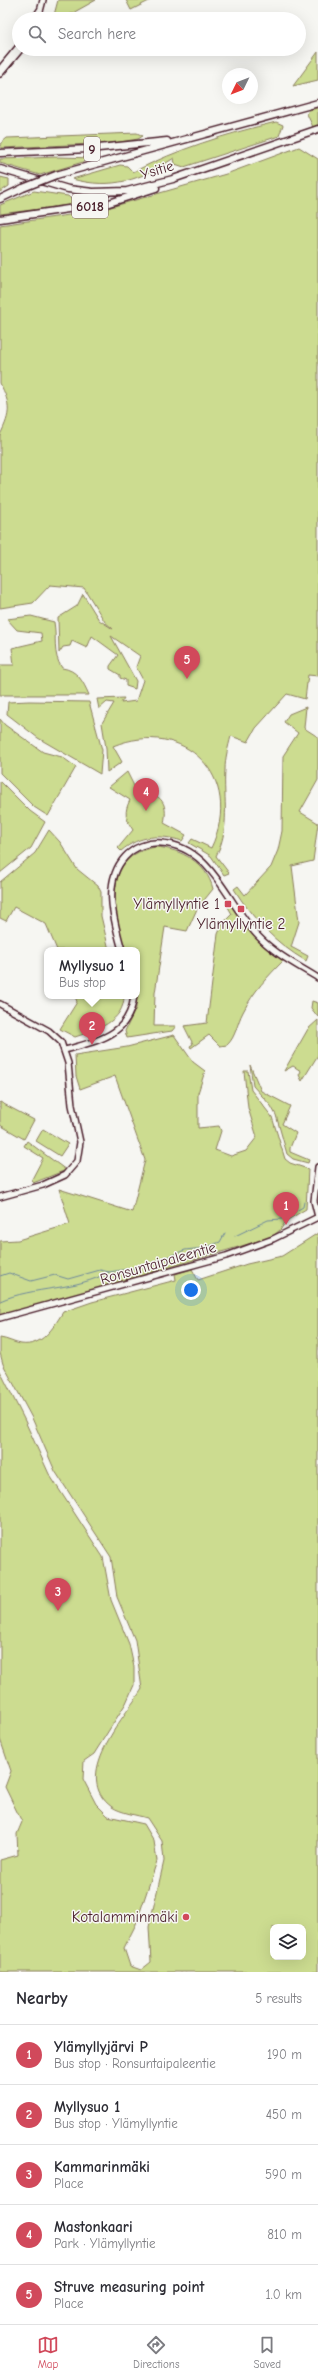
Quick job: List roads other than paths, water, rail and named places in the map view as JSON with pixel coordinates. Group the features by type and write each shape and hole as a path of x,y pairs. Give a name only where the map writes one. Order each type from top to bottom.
{"highway":[{"name":"Ysitie","path":"183,140 318,103"},
{"name":"Ysitie","path":"0,169 55,186 93,192 138,190 318,129"},
{"name":"9","path":"0,153 82,150 183,140"},
{"name":"6018","path":"0,200 23,188 56,175 183,140"},
{"name":"6018","path":"0,219 109,203 160,187 173,179"}],"street":[{"path":"40,10 43,0"},
{"path":"0,69 12,54"},
{"path":"0,74 15,56"},
{"path":"121,947 112,909 116,872 121,862 133,850 149,844 168,843 181,847 198,857 214,873 257,935 277,952 318,978"},
{"path":"65,1050 113,1034 129,1017 133,999"},
{"path":"0,1004 49,1031 61,1042 65,1050 72,1105 80,1142 77,1161 72,1169 56,1180 0,1197"},
{"path":"318,1167 314,1201 318,1217"},
{"name":"Ronsuntaipaleentie","path":"0,1318 226,1256 273,1239 318,1217"}],"waterway":[{"path":"291,1214 303,1207 304,1202"},
{"path":"235,1236 268,1220 282,1219"},
{"path":"0,1276 9,1273 31,1281 55,1275 68,1279 100,1270 109,1272 141,1267 185,1250 204,1248 220,1242 225,1233"},
{"path":"0,1301 13,1296 69,1286 96,1278 109,1272"}],"place":[{"name":"Struve measuring point","path":"187,679"},
{"name":"Mastonkaari","path":"146,811"},
{"name":"Ylämyllyntie 1","path":"228,904"},
{"name":"Ylämyllyntie 2","path":"241,909"},
{"name":"Myllysuo 1","path":"92,1045"},
{"name":"Ylämyllyjärvi P","path":"286,1225"},
{"name":"Kammarinmäki","path":"58,1611"},
{"name":"Kotalamminmäki","path":"186,1917"}]}
